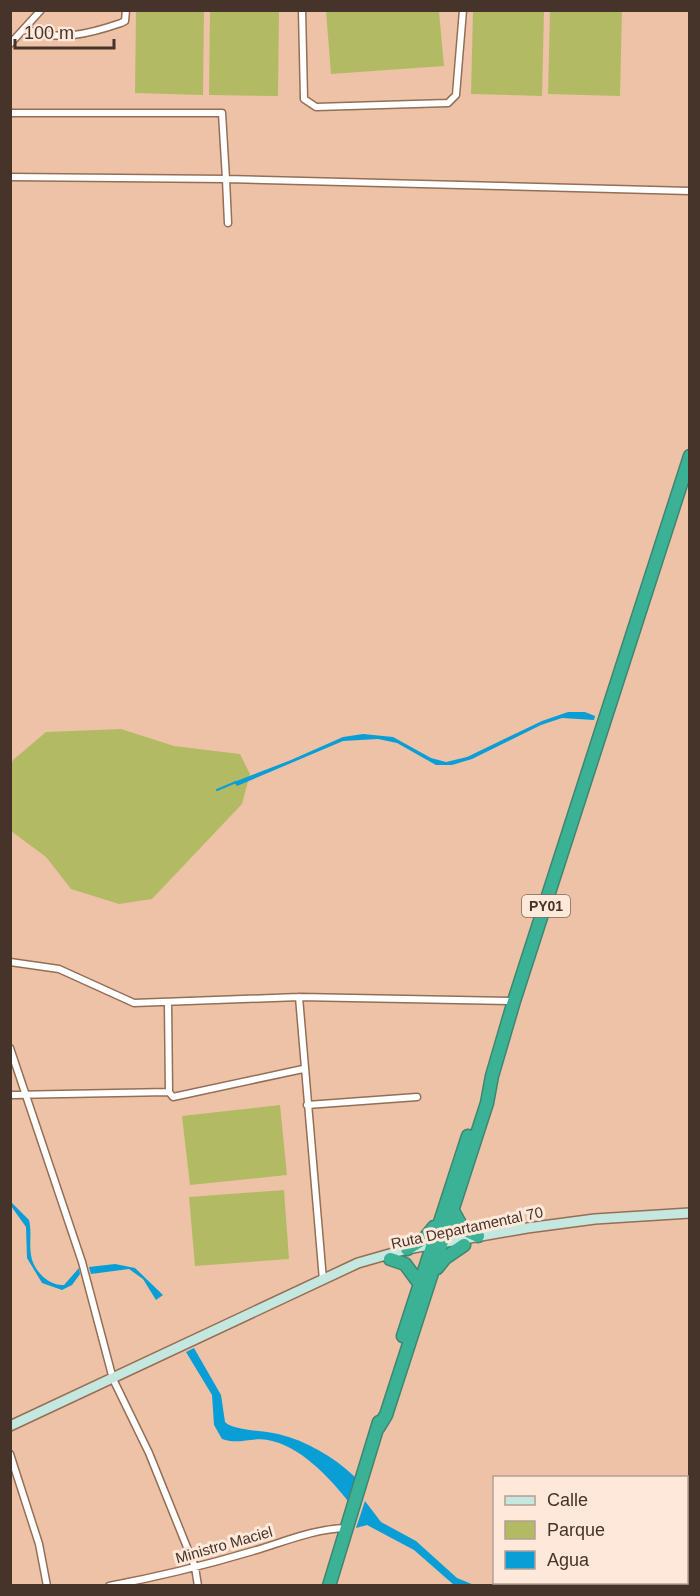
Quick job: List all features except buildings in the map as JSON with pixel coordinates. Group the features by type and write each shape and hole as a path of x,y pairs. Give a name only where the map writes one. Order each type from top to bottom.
{"highway":[{"name":"PY01","path":"328,1586 378,1428 380,1412 419,1282 453,1209 487,1103 492,1076 514,1001 690,456"},
{"name":"PY01","path":"378,1428 386,1415 434,1271 438,1221 479,1104 492,1076"},
{"path":"453,1209 463,1229 477,1236"},
{"path":"407,1249 425,1238 438,1221"},
{"path":"434,1271 446,1258 464,1245"},
{"path":"390,1259 405,1264 419,1282"}],"main road":[{"name":"Ruta Departamental 70","path":"349,1268 358,1263 407,1249 464,1245 520,1234 535,1227 595,1219 690,1213"},
{"path":"436,1248 477,1236 535,1227"},
{"name":"Ruta Departamental 70","path":"349,1268 436,1248"},
{"path":"10,1426 349,1268"}],"street":[{"path":"10,44 41,10"},
{"path":"25,29 61,36 80,36 121,24 125,21 126,10"},
{"path":"302,10 304,99 316,107 448,103 453,100 456,95 463,10"},
{"path":"10,113 222,113 228,223"},
{"path":"10,177 226,179 690,191"},
{"path":"10,962 59,969 134,1003 299,997 514,1001"},
{"path":"299,997 303,1069 323,1280"},
{"path":"168,1003 169,1092 173,1097 303,1069"},
{"path":"10,1048 82,1262 113,1379 149,1453 195,1567 198,1586"},
{"path":"10,1095 169,1092"},
{"path":"307,1105 417,1097"},
{"path":"10,1454 39,1545 47,1586"},
{"name":"Ministro Maciel","path":"109,1586 195,1567 306,1533 347,1526"}],"green space":[{"path":"136,11 204,11 203,95 135,93"},
{"path":"210,11 279,11 278,96 209,95"},
{"path":"326,11 439,11 444,66 331,74"},
{"path":"473,11 544,11 542,96 471,94"},
{"path":"550,11 622,11 620,96 548,94"},
{"path":"121,729 174,746 240,754 250,774 242,804 152,899 119,904 71,889 46,857 11,831 10,769 13,760 46,732"},
{"path":"280,1105 287,1175 190,1185 182,1116"},
{"path":"284,1190 289,1259 195,1266 189,1197"}],"water":[{"path":"568,712 585,712 595,716 594,720 562,718 541,725 472,759 452,765 436,765 397,743 378,739 343,741 237,786 234,782 343,737 363,734 393,737 431,758 446,762 467,757 542,721"},
{"path":"11,1202 29,1220 32,1261 38,1271 52,1283 64,1285 79,1268 80,1274 72,1285 62,1290 42,1283 27,1258 26,1227 11,1206"},
{"path":"115,1264 135,1268 163,1295 156,1300 143,1279 129,1269 91,1274 89,1267"},
{"path":"194,1348 221,1395 225,1422 235,1427 289,1437 329,1456 355,1477 348,1501 312,1463 280,1443 256,1439 228,1441 222,1439 214,1425 212,1395 186,1352"},
{"path":"365,1501 381,1522 416,1541 457,1578 474,1585 454,1585 414,1550 367,1525 356,1528"}],"waterway":[{"path":"217,790 236,782"}]}
